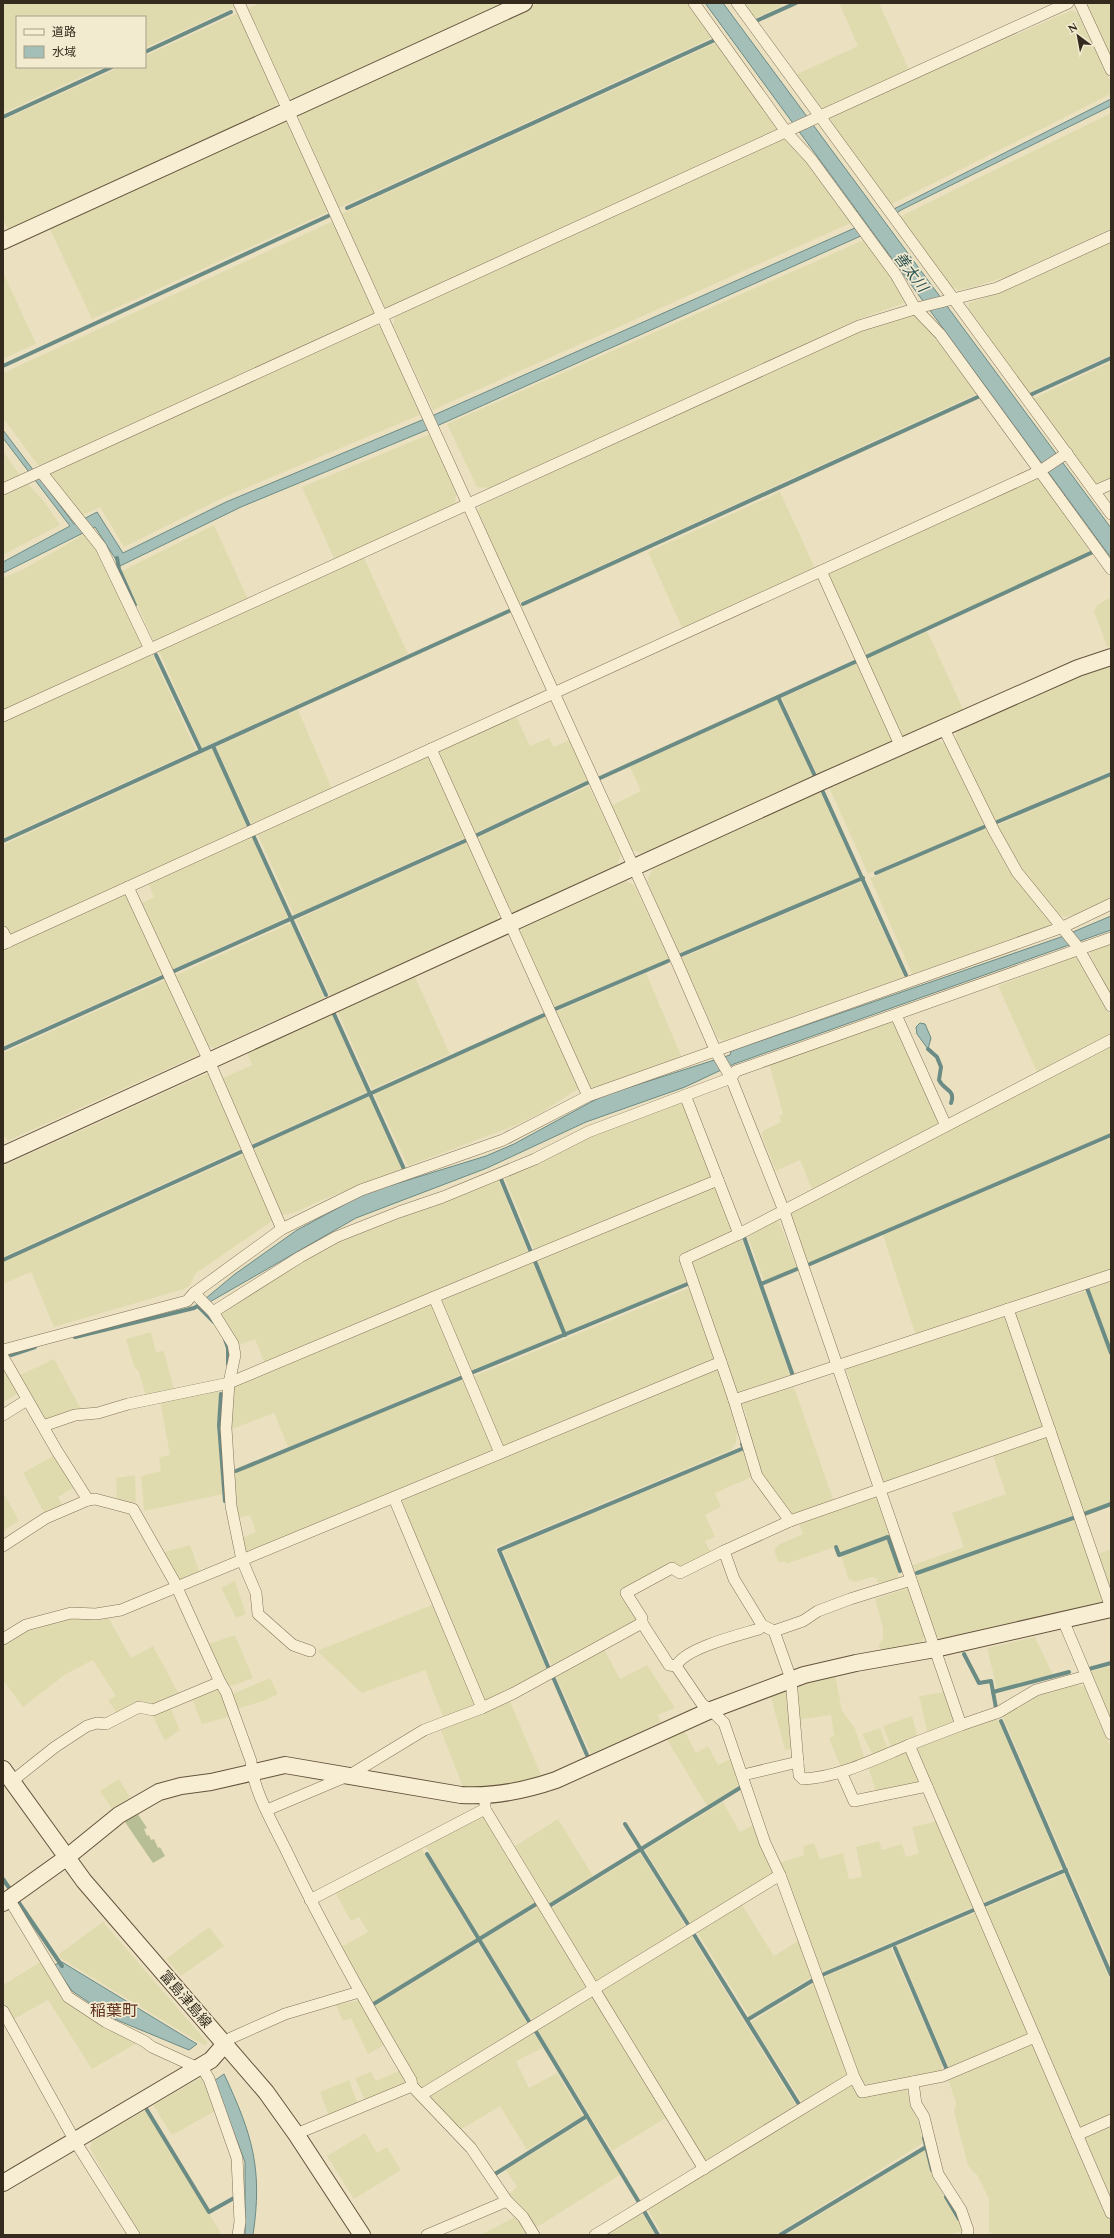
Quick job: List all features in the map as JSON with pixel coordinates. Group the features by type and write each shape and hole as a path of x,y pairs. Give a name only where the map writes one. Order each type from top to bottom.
{"street":[{"path":"239,3 677,962 716,1052 729,1074 784,1210 836,1366 960,1725"},
{"path":"3,241 524,3"},
{"path":"694,3 896,274 918,308 940,334 1041,470 1111,569"},
{"path":"737,3 819,118 896,219 1065,454 1095,491 1111,514"},
{"path":"3,489 789,132 1068,3"},
{"path":"1080,3 1111,70"},
{"path":"3,716 859,326 918,308 997,288 1111,236"},
{"path":"3,932 5,943 1041,470 1065,454"},
{"path":"40,473 102,547 150,649"},
{"path":"1095,491 1111,484"},
{"path":"821,570 902,747"},
{"path":"3,1155 902,747 1078,668 1111,657"},
{"path":"944,729 994,831 1017,872 1064,928 1078,948 1111,1006"},
{"path":"431,749 588,1096"},
{"path":"128,887 209,1061 282,1229"},
{"path":"3,1350 187,1301 282,1229 361,1190 503,1140 588,1096 1064,928 1111,904"},
{"path":"211,1309 336,1237 398,1212 443,1197 535,1159 588,1132 685,1095 736,1071 896,1015 1078,948 1111,938"},
{"path":"896,1015 946,1126"},
{"path":"790,1521 757,1476 734,1400 685,1259 739,1234 1111,1040"},
{"path":"685,1095 739,1234"},
{"path":"43,1426 75,1415 98,1413 128,1404 229,1383 718,1180"},
{"path":"734,1400 1111,1275"},
{"path":"196,1295 211,1309 233,1344 235,1355 229,1383 226,1428 231,1506 242,1560 256,1593 258,1614 293,1645 310,1651"},
{"path":"434,1297 500,1453"},
{"path":"310,1900 485,1803 556,1780 711,1710 791,1679 856,1663 935,1649 1111,1608 1008,1309"},
{"path":"3,1357 27,1400 88,1500"},
{"path":"3,1639 26,1626 71,1613 96,1614 121,1610 721,1362"},
{"path":"3,1414 27,1400"},
{"path":"1035,2037 943,2076 862,2092 854,2077 780,1875 765,1843 724,1723 711,1710 702,1704 676,1666 668,1665 642,1623 642,1618 626,1593 672,1568 680,1573 790,1521 1050,1430"},
{"path":"394,1498 482,1708"},
{"path":"3,1546 46,1518 88,1500 95,1499 133,1509 176,1588 226,1692 251,1761 251,1773 267,1810 310,1900 359,1992 411,2080 412,2086 472,2148 507,2201 523,2217 534,2235"},
{"path":"724,1551 734,1579 762,1624 774,1631 791,1679 798,1762 800,1775 803,1779 818,1778 841,1772 960,1725 999,1712 1036,1690 1086,1676"},
{"path":"774,1631 803,1621 818,1611 850,1599 911,1580"},
{"path":"1063,1620 1111,1734"},
{"path":"267,1810 350,1775 424,1730 482,1708 514,1693 642,1623"},
{"path":"676,1666 679,1660 704,1646 759,1628 762,1624"},
{"path":"7,1775 87,1726 97,1722 106,1724 140,1707 153,1710 220,1682"},
{"path":"909,1745 1111,2213"},
{"path":"743,1775 798,1762"},
{"path":"238,2235 240,2222 237,2158 209,2079 200,2067 152,2048 144,2041 106,2022 68,1997 11,1898 66,1858 119,1815 159,1792 181,1786 285,1765 461,1795 485,1803 594,1989 704,2169"},
{"path":"841,1772 854,1801 927,1786"},
{"name":"富島津島線","path":"7,1775 66,1858 266,2092 296,2134 362,2235"},
{"path":"420,2095 780,1875"},
{"path":"3,2183 200,2067 211,2060 231,2038 285,2014 359,1992"},
{"path":"3,2011 75,2141 134,2235"},
{"path":"595,2235 854,2077"},
{"path":"913,2082 916,2104 924,2117 938,2174 961,2210 968,2230 967,2235"},
{"path":"296,2134 412,2086"},
{"path":"1077,2135 1111,2120"},
{"path":"427,2235 507,2201"}],"shaded area":[{"path":"3,3 233,3 235,7 146,48 146,16 16,16 16,68 101,68 3,113"},
{"path":"260,3 507,3 294,101 286,94 248,8"},
{"path":"538,3 692,3 716,36 339,208 299,119 301,113 305,109"},
{"path":"741,3 780,3 782,6 753,19"},
{"path":"839,3 879,3 910,72 828,110 822,108 795,75 858,46"},
{"path":"1089,3 1111,3 1111,61 1087,8"},
{"path":"1072,10 1078,14 1111,83 1111,94 890,205 842,140 829,117"},
{"path":"238,13 278,101 275,109 8,230 3,218 3,120 118,68 146,68 146,56"},
{"path":"720,41 781,131 394,307 385,307 341,214"},
{"path":"1111,113 1111,229 1008,276 974,287 958,290 946,283 899,217"},
{"path":"281,120 289,123 328,212 92,319 49,227"},
{"path":"783,138 789,141 804,156 853,222 433,410 393,325 395,315"},
{"path":"333,221 375,313 373,317 41,469 3,418 3,373"},
{"path":"866,239 907,297 905,303 859,319 491,488 477,487 447,424"},
{"path":"1111,241 1111,355 1028,393 968,310 969,303 998,293"},
{"path":"3,272 36,344 3,359"},
{"path":"912,313 922,318 979,393 519,603 478,512 480,506 860,330"},
{"path":"375,324 382,328 422,414 229,495 124,547 100,507 81,516 48,475"},
{"path":"1111,362 1111,480 1100,484 1093,484 1032,399"},
{"path":"430,434 457,492 454,506 335,560 302,487"},
{"path":"3,451 21,477 3,485"},
{"path":"1040,476 1095,550 863,657 828,579 830,571"},
{"path":"26,482 43,500 60,525 3,555 3,493"},
{"path":"780,492 816,570 683,630 648,552"},
{"path":"214,525 248,599 154,642 122,571"},
{"path":"86,533 110,569 146,646 3,711 3,578 24,569"},
{"path":"364,558 408,654 202,748 159,651"},
{"path":"1111,597 1111,648 1107,646 1094,611 1097,605"},
{"path":"927,631 964,711 907,736 903,736 899,733 864,660"},
{"path":"152,654 196,750 3,838 3,722"},
{"path":"860,662 893,738 890,743 818,776 782,698"},
{"path":"1111,664 1111,771 994,821 956,742 956,734 960,727 1069,677"},
{"path":"778,699 814,778 645,855 631,849 611,806 641,791 630,767"},
{"path":"298,710 333,791 253,827 216,747"},
{"path":"515,714 530,746 549,738 554,747 569,740 588,780 473,834 437,750"},
{"path":"934,739 946,744 984,825 868,874 829,787"},
{"path":"213,748 249,829 11,937 7,936 3,926 3,845"},
{"path":"429,755 466,837 294,915 257,833"},
{"path":"1111,776 1111,901 1079,914 1064,917 1059,914 1026,875 1007,849 996,826"},
{"path":"589,786 621,854 616,868 513,915 508,912 474,839"},
{"path":"821,790 860,878 679,954 647,881 653,868"},
{"path":"986,829 1008,869 1049,917 1051,923 1048,927 912,974 870,878"},
{"path":"251,836 288,917 171,970 140,904 154,897 148,883"},
{"path":"468,842 500,913 497,920 330,996 296,920"},
{"path":"624,880 634,885 669,959 551,1009 517,932 519,927"},
{"path":"861,882 904,977 723,1041 717,1037 681,958"},
{"path":"125,893 165,973 3,1046 3,948"},
{"path":"291,923 324,998 214,1048 205,1045 174,976"},
{"path":"1111,942 1111,997 1090,955 1091,951"},
{"path":"1074,957 1079,958 1094,983 1111,1018 1111,1035 1037,1072 998,986"},
{"path":"646,973 682,1058 594,1088 585,1085 553,1013"},
{"path":"415,977 450,1054 372,1089 338,1012"},
{"path":"167,979 197,1041 198,1055 7,1141 6,1137 3,1138 3,1053"},
{"path":"332,1014 367,1092 250,1145 221,1079 252,1065 247,1053"},
{"path":"547,1015 580,1088 542,1112 514,1126 408,1166 374,1094"},
{"path":"893,1019 942,1123 812,1189 800,1160 776,1171 761,1134 764,1130 781,1122 779,1116 783,1114 769,1063"},
{"path":"1111,1045 1111,1133 808,1264 790,1214 793,1210"},
{"path":"208,1073 242,1148 3,1257 3,1166"},
{"path":"369,1096 404,1171 324,1199 296,1212 285,1215 281,1214 252,1150"},
{"path":"683,1101 714,1177 535,1251 504,1176 589,1135"},
{"path":"1111,1138 1111,1272 916,1336 883,1235"},
{"path":"245,1154 273,1218 272,1221 196,1273 189,1286 184,1289 54,1327 31,1272 3,1284 3,1262"},
{"path":"498,1179 529,1254 265,1364 255,1339 239,1345 221,1318 221,1313 295,1265 339,1241"},
{"path":"717,1183 735,1233 681,1256 690,1281 566,1332 536,1259"},
{"path":"778,1219 797,1268 764,1281 747,1234"},
{"path":"741,1237 791,1378 740,1394 734,1391 689,1260"},
{"path":"533,1260 563,1333 469,1372 440,1302 442,1298"},
{"path":"1111,1282 1111,1347 1089,1289"},
{"path":"692,1287 717,1358 506,1448 500,1446 472,1377"},
{"path":"1086,1291 1111,1358 1111,1503 1082,1513 1014,1314"},
{"path":"430,1303 435,1305 463,1374 288,1447 274,1413 230,1430 232,1390 236,1383"},
{"path":"1007,1316 1047,1428 888,1483 884,1482 846,1369"},
{"path":"151,1332 156,1352 164,1351 174,1390 146,1396 139,1372 134,1366 126,1339"},
{"path":"54,1359 82,1411 48,1421 43,1420 18,1376"},
{"path":"3,1365 19,1393 3,1402"},
{"path":"714,1368 721,1372 735,1415 733,1416 737,1433 736,1443 731,1450 495,1548 547,1670 484,1703 400,1503 403,1497"},
{"path":"465,1378 495,1449 492,1454 249,1554 245,1553 242,1538 256,1532 250,1515 237,1519 234,1473"},
{"path":"794,1387 834,1502 794,1516 789,1515 762,1475 743,1419 747,1417 742,1403"},
{"path":"220,1391 217,1428 223,1494 144,1511 141,1476 161,1471 159,1457 170,1455 160,1401 206,1392"},
{"path":"1048,1434 1075,1515 915,1572 913,1565 964,1547 952,1513 1006,1494 992,1453"},
{"path":"745,1450 754,1476 715,1493 721,1507 705,1515 715,1537 705,1541 712,1554 624,1591 640,1619 553,1668 503,1551"},
{"path":"53,1456 56,1457 75,1487 58,1497 63,1506 46,1516 23,1473"},
{"path":"135,1475 136,1502 131,1504 117,1501 116,1478"},
{"path":"3,1492 19,1521 3,1531"},
{"path":"870,1496 876,1497 890,1535 840,1552 838,1546 786,1564 785,1561 779,1563 774,1550 778,1545 803,1534 798,1521"},
{"path":"1077,1519 1106,1603 946,1641 934,1635 915,1576"},
{"path":"887,1540 899,1573 896,1580 886,1584 877,1582 876,1578 871,1577 856,1582 849,1580 841,1556"},
{"path":"190,1545 200,1573 183,1581 177,1580 163,1554 164,1552"},
{"path":"1111,1549 1111,1597 1096,1555"},
{"path":"235,1581 246,1614 236,1618 221,1588"},
{"path":"908,1588 925,1637 918,1647 886,1651 878,1647 883,1638 883,1628 875,1599"},
{"path":"434,1604 476,1702 474,1707 444,1719 425,1670 362,1693 317,1651"},
{"path":"65,1617 108,1617 131,1658 153,1646 180,1696 118,1715 108,1700 116,1696 93,1660 66,1674 23,1707 3,1680 3,1646 25,1630"},
{"path":"235,1635 253,1678 232,1686 224,1684 206,1645"},
{"path":"1035,1637 1053,1675 997,1689 987,1648"},
{"path":"603,1647 620,1679 647,1665 675,1708 658,1715 661,1722 591,1754 555,1674"},
{"path":"1111,1666 1111,1724 1089,1672"},
{"path":"835,1673 842,1711 855,1728 865,1760 841,1768 829,1738 834,1736 831,1715 797,1720 795,1690 798,1683"},
{"path":"270,1678 278,1694 264,1701 236,1709 230,1695"},
{"path":"1076,1684 1085,1687 1111,1748 1111,1966 1002,1715 1036,1695"},
{"path":"216,1687 221,1689 232,1716 202,1724 191,1697"},
{"path":"783,1688 788,1691 794,1749 785,1750 770,1693"},
{"path":"946,1692 955,1720 954,1724 928,1735 919,1696"},
{"path":"509,1699 542,1777 500,1788 464,1790 440,1728"},
{"path":"170,1707 180,1730 165,1741 152,1715"},
{"path":"996,1715 1062,1868 980,1904 915,1752 920,1745"},
{"path":"912,1716 918,1738 892,1749 883,1726"},
{"path":"880,1728 888,1750 873,1755 862,1734"},
{"path":"684,1730 696,1753 708,1746 718,1765 732,1758 742,1784 707,1806 666,1738"},
{"path":"905,1750 909,1752 920,1782 877,1794 867,1764"},
{"path":"119,1779 130,1797 112,1809 100,1791"},
{"path":"723,1802 740,1832 756,1823 775,1874 692,1926 645,1850"},
{"path":"484,1813 539,1902 480,1938 424,1844"},
{"path":"558,1819 593,1876 547,1905 512,1848"},
{"path":"938,1821 975,1906 820,1973 779,1863 804,1855 803,1846 814,1843 820,1859 843,1853 849,1879 862,1877 856,1847 879,1841 882,1850 902,1844 906,1857 919,1853 912,1827"},
{"path":"420,1846 476,1940 370,2004 339,1948 368,1932 359,1917 351,1921 335,1892"},
{"path":"640,1853 687,1929 596,1985 550,1909"},
{"path":"1064,1874 1111,1982 1111,2117 1081,2130 983,1909"},
{"path":"741,1903 774,1956 801,1939 815,1975 749,2016 696,1930"},
{"path":"541,1905 590,1988 533,2023 482,1940"},
{"path":"977,1912 1030,2034 950,2070 897,1946"},
{"path":"103,1922 208,2043 205,2046 62,1959 59,1954"},
{"path":"209,1927 224,1946 181,1976 166,1959"},
{"path":"690,1934 798,2109 705,2165 599,1990"},
{"path":"478,1943 528,2025 423,2091 372,2008"},
{"path":"891,1948 942,2064 942,2073 868,2088 863,2085 822,1978"},
{"path":"42,1961 64,1997 137,2043 92,2069 48,2000 14,2019 3,2001 3,1985"},
{"path":"816,1982 850,2074 804,2105 751,2022"},
{"path":"591,1995 595,1996 669,2116 612,2151 536,2028"},
{"path":"360,2000 386,2044 368,2054 351,2018 343,2021 336,2005"},
{"path":"532,2030 543,2048 516,2061 529,2088 557,2073 583,2116 527,2150 500,2106 460,2130 429,2098 429,2095"},
{"path":"1031,2041 1035,2044 1111,2222 1111,2235 996,2235 989,2232 989,2199 977,2175 968,2166 954,2112 956,2102 947,2077"},
{"path":"401,2070 407,2081 404,2086 366,2102 355,2078 371,2072 376,2081"},
{"path":"204,2076 217,2110 172,2135 153,2105"},
{"path":"349,2080 357,2102 356,2105 329,2116 320,2092"},
{"path":"853,2083 860,2094 906,2087 911,2105 919,2123 923,2143 775,2235 663,2235 646,2207"},
{"path":"145,2110 222,2235 140,2235 90,2149 92,2141"},
{"path":"586,2120 620,2175 534,2229 509,2194 517,2187 506,2170"},
{"path":"1111,2122 1111,2208 1082,2135"},
{"path":"365,2133 377,2153 387,2147 401,2170 354,2199 327,2156"},
{"path":"925,2150 935,2181 963,2228 961,2232 937,2235 786,2235"},
{"path":"641,2211 656,2235 602,2235"},
{"path":"517,2216 531,2235 480,2235"}],"green space":[{"path":"135,1810 147,1828 144,1829 147,1836 149,1835 151,1840 154,1839 158,1848 160,1847 165,1856 153,1863 123,1819"}],"water":[{"name":"善太川","path":"705,3 723,3 1111,528 1111,558"},
{"path":"1111,99 1111,106 901,210 890,218 886,213"},
{"path":"857,227 863,235 439,425 241,507 120,566 95,527 3,573 3,562 70,526 3,438 3,430 74,524 97,512 123,553 226,502 434,415"},
{"path":"1111,916 1111,930 734,1064 685,1087 586,1122 487,1168 356,1218 201,1307 199,1304 235,1274 297,1230 366,1193 486,1156 514,1144 602,1096 730,1055 731,1051 1061,937"},
{"path":"920,1023 925,1024 931,1038 928,1049 917,1034 916,1027"},
{"path":"62,1962 197,2044 189,2050 112,2018 72,1991 54,1965"},
{"path":"224,2074 242,2115 253,2152 257,2190 253,2235 245,2235 245,2162 214,2081"}],"waterway":[{"path":"756,21 796,3"},
{"path":"146,52 231,12"},
{"path":"347,208 717,39"},
{"path":"3,117 110,68"},
{"path":"3,366 328,216"},
{"path":"1030,395 1111,358"},
{"path":"523,604 980,396"},
{"path":"866,657 1095,551"},
{"path":"117,558 119,569 135,605"},
{"path":"3,841 509,611"},
{"path":"156,655 201,751"},
{"path":"600,778 857,661"},
{"path":"778,697 815,776"},
{"path":"213,746 250,828"},
{"path":"997,822 1111,774"},
{"path":"475,836 587,783"},
{"path":"823,792 906,975"},
{"path":"876,873 984,827"},
{"path":"253,835 326,995"},
{"path":"172,972 467,840"},
{"path":"681,955 863,878"},
{"path":"553,1010 668,961"},
{"path":"3,1049 165,976"},
{"path":"334,1014 404,1169"},
{"path":"252,1147 544,1015"},
{"path":"928,1049 937,1057 941,1067 939,1080 941,1084 951,1092 951,1103"},
{"path":"810,1264 1111,1135"},
{"path":"3,1260 243,1151"},
{"path":"501,1179 531,1252"},
{"path":"744,1237 793,1376"},
{"path":"534,1259 565,1335"},
{"path":"761,1284 797,1269"},
{"path":"471,1373 690,1283"},
{"path":"1087,1288 1111,1353"},
{"path":"75,1337 194,1308 203,1303"},
{"path":"198,1306 214,1322"},
{"path":"225,1339 228,1348 228,1364"},
{"path":"11,1355 35,1347"},
{"path":"236,1471 463,1377"},
{"path":"221,1394 219,1425 225,1501"},
{"path":"549,1669 499,1550 744,1448 742,1444"},
{"path":"1084,1514 1111,1504"},
{"path":"917,1573 1076,1517"},
{"path":"836,1547 839,1555 888,1537 900,1571"},
{"path":"964,1654 979,1683 991,1681 996,1708"},
{"path":"1089,1669 1111,1663"},
{"path":"993,1692 1069,1672"},
{"path":"553,1677 587,1755"},
{"path":"1001,1721 1111,1975"},
{"path":"549,1906 743,1786"},
{"path":"625,1824 689,1926"},
{"path":"427,1854 530,2023"},
{"path":"982,1906 1066,1870"},
{"path":"3,1879 12,1892"},
{"path":"15,1897 62,1966"},
{"path":"372,2005 538,1903"},
{"path":"822,1975 976,1909"},
{"path":"693,1933 800,2106"},
{"path":"895,1948 947,2070"},
{"path":"747,2020 815,1979"},
{"path":"535,2030 640,2204"},
{"path":"147,2110 209,2212 234,2198"},
{"path":"495,2174 587,2116"},
{"path":"924,2138 932,2170"},
{"path":"780,2235 926,2147"},
{"path":"946,2197 959,2219"},
{"path":"644,2211 658,2235"}],"district":[{"name":"稲葉町","path":"114,2010"}]}
